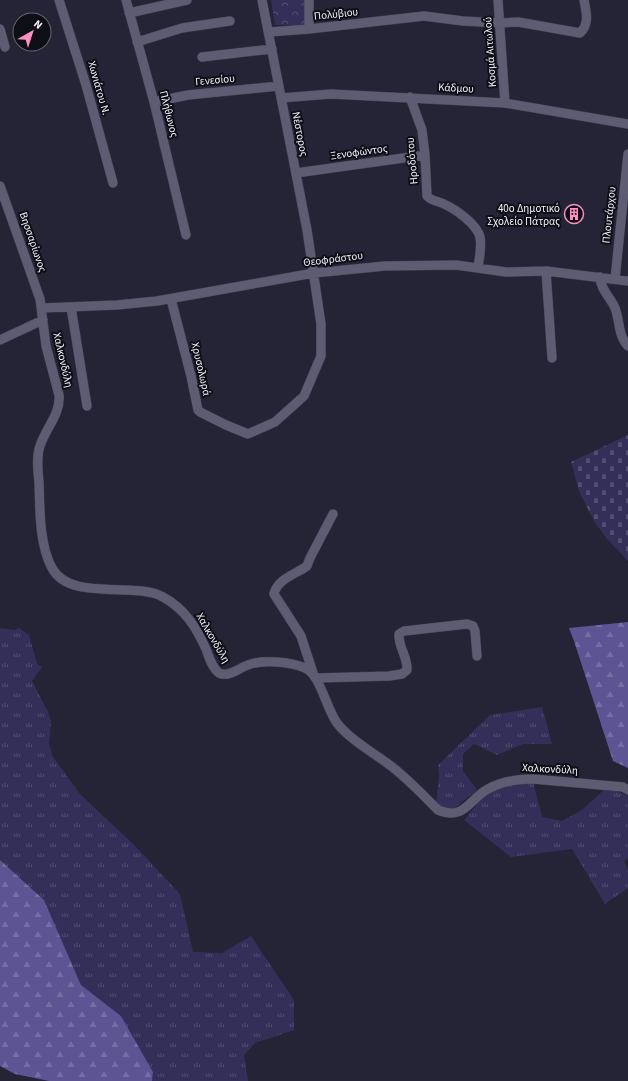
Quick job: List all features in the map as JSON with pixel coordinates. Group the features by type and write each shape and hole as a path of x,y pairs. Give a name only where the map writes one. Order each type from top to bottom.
{"street":[{"name":"Χωνιάτου Ν.","path":"59,0 86,85 113,183"},
{"name":"Πλήθωνος","path":"126,0 154,102 186,235"},
{"path":"129,13 188,0"},
{"name":"Νέστορος","path":"262,0 314,273"},
{"path":"309,0 309,29"},
{"name":"Κοσμά Αιτωλού","path":"498,0 505,103"},
{"name":"Πολύβιου","path":"269,32 424,16 500,23 518,22 580,33 585,26 587,14 584,0"},
{"path":"138,42 182,28 230,21"},
{"path":"0,29 5,47"},
{"path":"202,57 272,50"},
{"name":"Γενεσίου","path":"154,102 188,95 279,86"},
{"name":"Κάδμου","path":"281,98 331,94 505,103 628,124"},
{"name":"Ηροδότου","path":"410,97 422,130 427,196 430,200 443,203 456,211 477,231 480,239 478,268"},
{"name":"Πλουτάρχου","path":"615,279 628,154"},
{"name":"Ξενοφώντος","path":"296,173 425,155"},
{"name":"Βησσαρίωνος","path":"0,186 35,282 42,308"},
{"name":"Θεοφράστου","path":"42,308 117,305 171,299 314,273 398,265 448,265 506,272 546,271 628,281"},
{"path":"546,271 552,358"},
{"name":"Χρυσολωρά","path":"171,299 191,376 198,410 214,420 248,434 275,422 304,396 321,356 321,324 314,273"},
{"path":"600,277 603,288 616,311 622,339 628,346"},
{"path":"70,307 87,406"},
{"name":"Χαλκονδύλη","path":"42,308 46,346 60,402 57,412 46,432 38,452 39,506 46,553 51,567 57,576 65,582 76,585 115,590 147,591 164,597 182,610 189,618 200,636 213,666 220,673 230,673 250,664 271,662 296,665 306,668 315,675 333,718 339,725 401,774 438,810 444,813 452,814 460,812 488,788 510,780 534,778 623,787 628,790"},
{"path":"0,340 43,320"},
{"path":"333,514 307,566 279,583 275,588 274,594 301,636 315,675 389,676 402,674 407,670 408,664 398,640 399,634 404,631 467,624 473,626 475,631 477,656"}],"green space":[{"path":"271,0 304,0 305,25 275,25"},
{"path":"628,435 628,561 609,541 595,523 579,491 571,462"},
{"path":"628,622 628,768 613,761 569,628"},
{"path":"0,628 15,630 19,628 29,635 37,664 42,667 32,681 51,721 49,744 53,757 80,794 135,846 180,894 193,952 222,953 251,936 294,1000 294,1030 255,1043 244,1055 248,1081 152,1081 153,1072 121,1016 81,985 44,900 0,860"},
{"path":"542,707 552,744 523,744 497,755 474,744 463,754 463,771 477,790 453,809 448,810 436,804 439,776 438,765 490,715"},
{"path":"533,782 542,817 562,821 582,810 605,789 616,790 628,796 628,859 624,861 628,871 628,888 605,904 572,849 511,857 464,820 484,796 506,786"},
{"path":"0,860 44,900 81,985 121,1016 153,1072 152,1081 49,1081 15,1074 0,1066"}],"place":[{"name":"40ο Δημοτικό Σχολείο Πάτρας","path":"574,214"}]}
